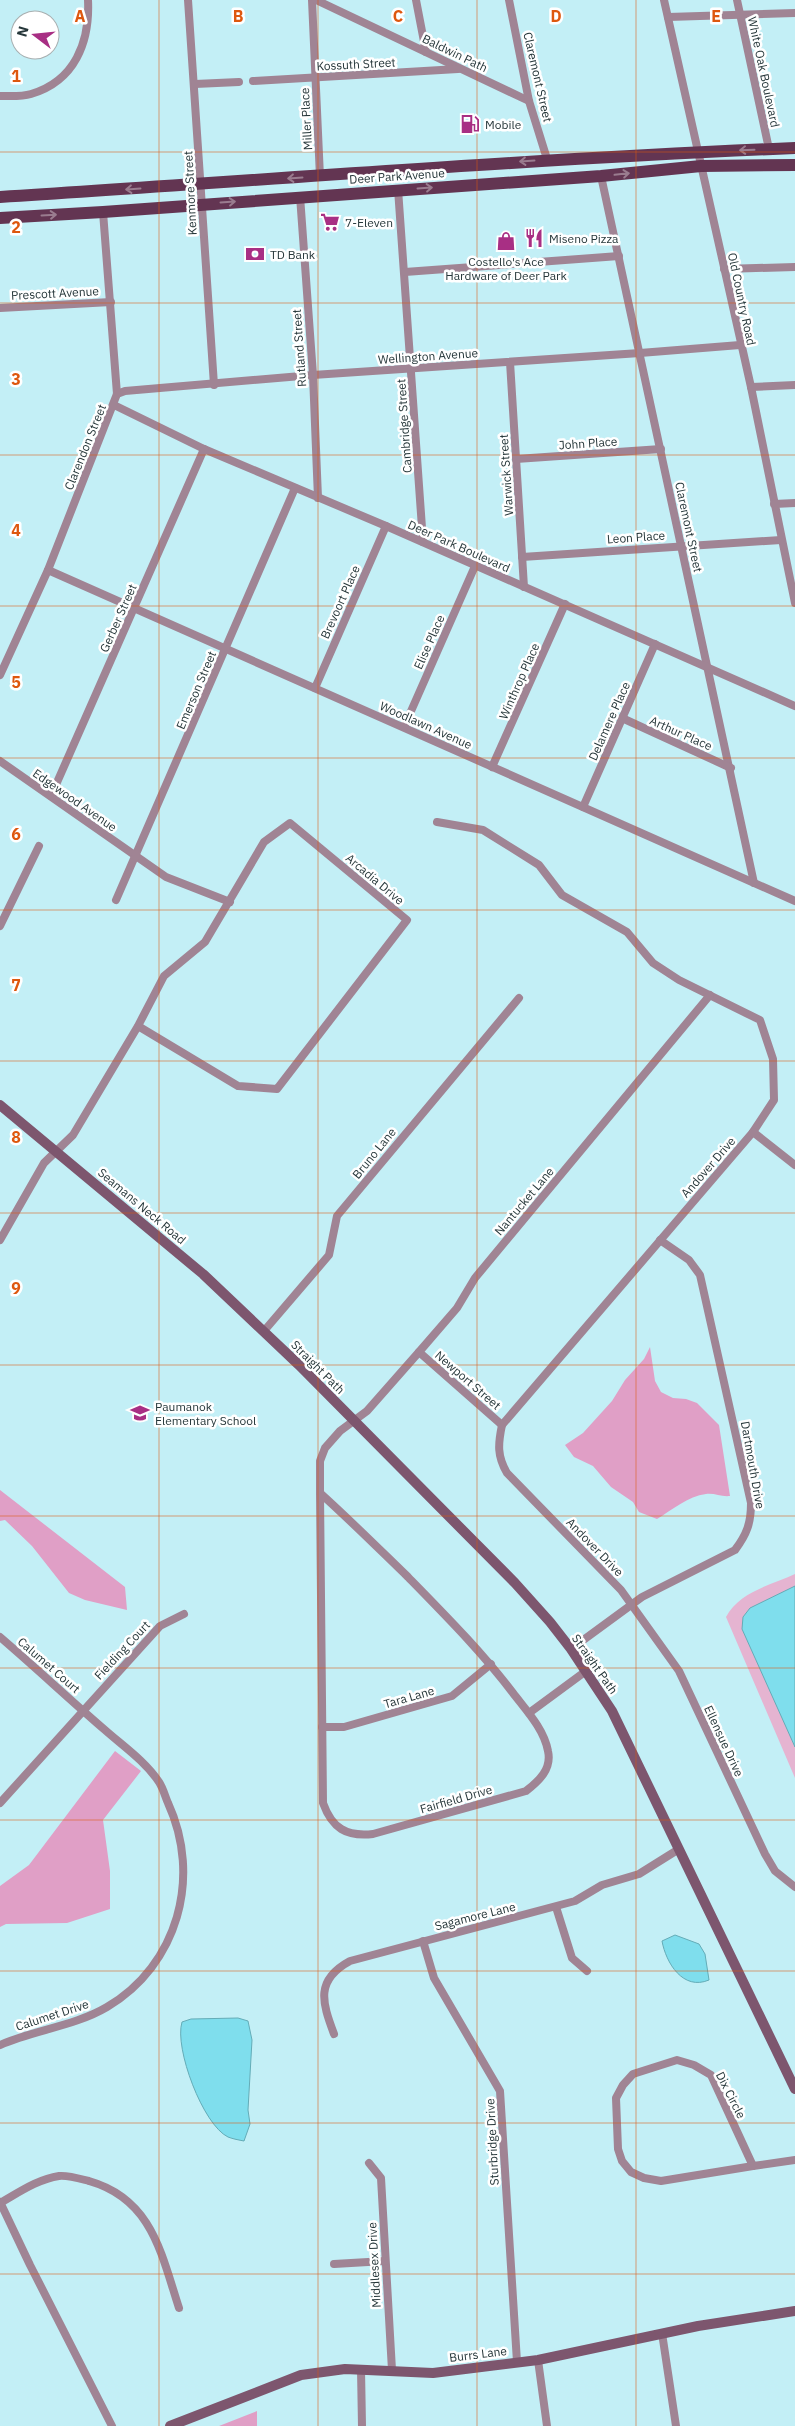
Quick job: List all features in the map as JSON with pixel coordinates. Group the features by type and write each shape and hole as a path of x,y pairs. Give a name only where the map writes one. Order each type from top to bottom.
{"main road":[{"name":"Deer Park Avenue","path":"0,197 320,177 547,159 795,148"},
{"name":"Deer Park Avenue","path":"0,218 601,176 701,166 795,165"},
{"name":"Seamans Neck Road","path":"0,1105 197,1268 264,1331"},
{"name":"Straight Path","path":"264,1331 515,1583 571,1650 586,1671 612,1711 792,2073 795,2089"},
{"name":"Burrs Lane","path":"170,2426 301,2375 345,2369 433,2372 538,2360 662,2333 795,2311"}],"street":[{"path":"0,96 30,94 47,87 75,63 84,46 87,30 88,0"},
{"name":"Kenmore Street","path":"188,0 214,385"},
{"name":"Miller Place","path":"312,0 314,78 320,177"},
{"name":"Baldwin Path","path":"316,0 529,101"},
{"path":"416,0 426,52"},
{"name":"Claremont Street","path":"509,0 529,101 547,159"},
{"name":"Old Country Road","path":"664,0 740,345 751,387 795,603"},
{"name":"White Oak Boulevard","path":"737,0 769,149"},
{"path":"668,16 741,16 795,13"},
{"name":"Kossuth Street","path":"252,81 460,69"},
{"path":"195,84 239,82"},
{"name":"Claremont Street","path":"601,176 731,768 754,883"},
{"name":"Cambridge Street","path":"398,189 424,542"},
{"name":"Rutland Street","path":"300,196 313,375 318,498"},
{"name":"Clarendon Street","path":"0,674 48,570 117,394 103,212"},
{"path":"405,272 619,256"},
{"path":"724,268 795,267"},
{"name":"Prescott Avenue","path":"0,308 111,302"},
{"name":"Wellington Avenue","path":"117,394 125,391 214,385 313,375 740,345"},
{"name":"Warwick Street","path":"510,362 524,587"},
{"path":"751,387 795,385"},
{"name":"Deer Park Boulevard","path":"114,405 204,449 424,542 795,706"},
{"name":"Gerber Street","path":"51,796 204,449"},
{"name":"John Place","path":"516,459 661,449"},
{"name":"Emerson Street","path":"116,900 295,488"},
{"path":"774,504 795,503"},
{"name":"Brevoort Place","path":"315,688 386,526"},
{"name":"Leon Place","path":"522,556 781,540"},
{"name":"Elise Place","path":"404,727 475,566"},
{"name":"Woodlawn Avenue","path":"48,570 795,901"},
{"name":"Winthrop Place","path":"492,767 565,604"},
{"name":"Delamere Place","path":"583,807 655,644"},
{"name":"Arthur Place","path":"622,718 731,768"},
{"name":"Edgewood Avenue","path":"0,761 166,877 230,902"},
{"name":"Andover Drive","path":"437,822 483,830 539,865 562,895 627,932 653,963 760,1020 773,1059 774,1100 754,1132 502,1425 498,1443 499,1460 507,1473 621,1590 632,1605"},
{"name":"Arcadia Drive","path":"0,1240 44,1163 73,1135 138,1026 164,976 205,942 264,842 290,823 407,920 277,1089 238,1086 138,1026"},
{"path":"0,926 39,846"},
{"name":"Nantucket Lane","path":"355,1421 367,1411 457,1308 475,1278 710,995"},
{"name":"Bruno Lane","path":"264,1331 329,1255 337,1216 519,998"},
{"path":"754,1132 795,1166"},
{"name":"Dartmouth Drive","path":"571,1650 642,1597 735,1550 745,1537 751,1522 751,1503 700,1275 689,1260 660,1240"},
{"name":"Newport Street","path":"419,1352 502,1425"},
{"name":"Fairfield Drive","path":"320,1493 348,1518 468,1638 529,1713 545,1739 549,1753 547,1769 539,1781 526,1791 373,1834 356,1836 341,1829 328,1816 323,1802 322,1727 320,1493 320,1461 325,1448 340,1432 355,1421"},
{"name":"Ellensue Drive","path":"632,1605 678,1671 775,1871 795,1887"},
{"name":"Fielding Court","path":"0,1803 160,1626 184,1614"},
{"name":"Calumet Court","path":"0,1636 83,1710"},
{"name":"Tara Lane","path":"322,1727 344,1727 452,1696 491,1664"},
{"path":"529,1713 586,1671"},
{"name":"Calumet Drive","path":"0,2045 84,2018 122,1997 147,1974 163,1952 179,1914 184,1882 183,1847 176,1820 159,1782 136,1756 83,1710"},
{"name":"Sagamore Lane","path":"334,2034 326,2013 324,1995 326,1979 338,1967 350,1961 575,1901 602,1885 639,1874 679,1849"},
{"path":"556,1907 572,1958 587,1971"},
{"name":"Sturbridge Drive","path":"423,1941 434,1978 500,2091 517,2362"},
{"name":"Dix Circle","path":"753,2166 710,2075 694,2065 677,2060 633,2074 623,2085 616,2098 618,2149 622,2161 631,2172 644,2178 661,2181 795,2160"},
{"name":"Middlesex Drive","path":"369,2162 381,2178 392,2370"},
{"path":"112,2426 0,2202 32,2185 60,2176 109,2187 136,2207 157,2242 179,2308"},
{"path":"334,2264 385,2261"},
{"path":"662,2333 676,2426"},
{"path":"538,2360 547,2426"},
{"path":"361,2370 362,2426"}],"shaded area":[{"path":"650,1347 655,1381 661,1392 673,1398 686,1399 697,1403 719,1425 730,1496 699,1495 687,1500 657,1519 639,1512 633,1502 611,1487 593,1466 574,1457 565,1445 583,1433 612,1401 625,1380 644,1359"},
{"path":"0,1490 125,1587 127,1610 85,1600 69,1593 32,1546 5,1520 0,1521"},
{"path":"795,1574 795,1778 726,1617 732,1608 747,1595"},
{"path":"115,1751 141,1771 103,1820 110,1871 110,1909 67,1923 6,1924 0,1927 0,1886 29,1865"},
{"path":"257,2411 257,2426 219,2426"}],"water":[{"path":"795,1586 795,1747 742,1629 743,1617 750,1608"},
{"path":"675,1935 699,1944 705,1954 709,1980 691,1982 677,1973 667,1958 662,1941"},
{"path":"238,2018 248,2021 252,2040 248,2110 250,2124 244,2141 228,2137 209,2118 200,2102 186,2067 181,2034 182,2022 191,2019"}],"place":[{"name":"Mobile","path":"470,124"},
{"name":"7-Eleven","path":"330,222"},
{"name":"Miseno Pizza","path":"534,238"},
{"name":"Costello's Ace Hardware of Deer Park","path":"506,241"},
{"name":"TD Bank","path":"255,254"},
{"name":"Paumanok Elementary School","path":"140,1413"}]}
